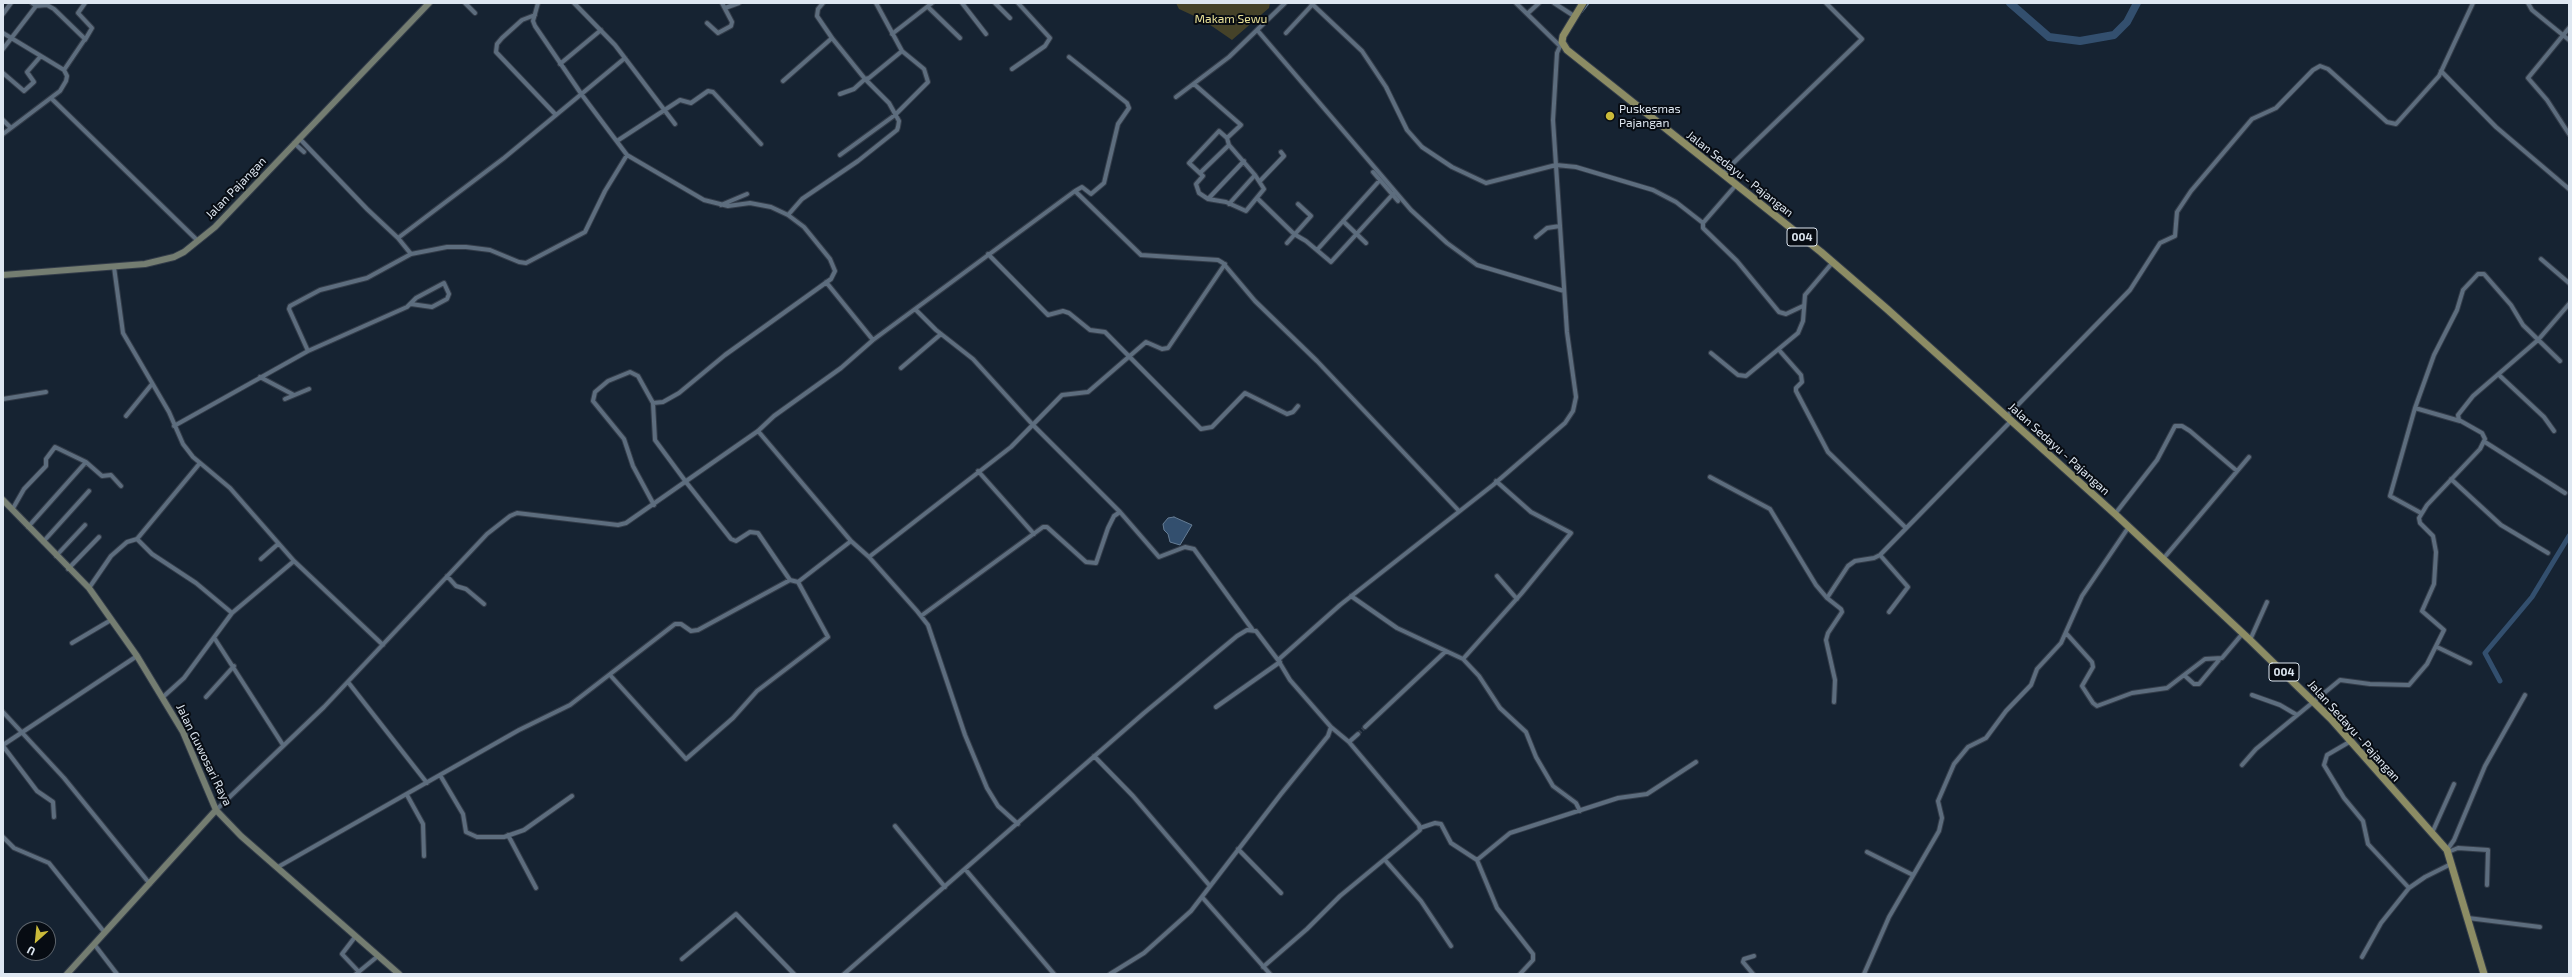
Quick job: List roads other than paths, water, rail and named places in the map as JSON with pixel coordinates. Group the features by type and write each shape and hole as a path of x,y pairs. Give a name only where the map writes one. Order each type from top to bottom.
{"main road":[{"path":"1561,44 1582,3"},
{"name":"Jalan Sedayu - Pajangan","path":"1561,44 1833,262 2115,514 2128,528 2243,633 2314,701 2447,851 2452,863 2484,974"}],"street":[{"path":"3,14 11,3"},
{"path":"32,3 36,6 47,5 54,9 85,40"},
{"path":"3,134 52,98 66,82 64,70 92,28 78,13 85,3"},
{"name":"Jalan Pajangan","path":"4,276 145,264 174,257 198,241 215,227 429,3"},
{"path":"465,3 475,13"},
{"path":"538,3 535,15 535,26 582,95 627,155 704,200 721,205 750,202 771,207 788,215 804,227 830,259 835,274 724,355 680,394 663,402 654,403"},
{"path":"574,3 625,58 675,124"},
{"path":"707,23 720,34 731,26 732,22 722,3"},
{"path":"725,8 739,3"},
{"path":"788,215 802,199 858,161 897,130 899,120 889,103 864,79 816,16 823,3"},
{"path":"840,156 896,115 928,82 924,69 902,51 876,3"},
{"path":"892,34 932,3"},
{"path":"962,3 986,34"},
{"path":"996,3 1010,18"},
{"path":"1012,69 1045,46 1050,38 1018,3"},
{"path":"1176,97 1258,31 1285,3"},
{"path":"1216,707 1279,661 1351,596 1459,511 1565,423 1576,404 1564,291 1553,120 1557,53 1561,44 1516,3"},
{"path":"1527,14 1539,3"},
{"path":"1554,3 1574,16"},
{"path":"1722,174 1862,39 1826,3"},
{"path":"1827,598 1851,564 1880,555 2130,290 2160,243 2175,236 2177,212 2191,191 2252,119 2276,108 2313,70 2320,66 2328,69 2387,122 2394,124 2416,104 2442,71 2473,3"},
{"path":"2528,3 2532,10 2569,40"},
{"path":"1286,33 1312,4 1362,50 1386,86 1407,130 1433,156 1486,183 1556,165 1576,167 1653,190 1676,202 1703,223 1703,228 1737,261 1779,312 1786,314 1803,306"},
{"path":"3,50 36,6"},
{"path":"928,7 960,38"},
{"path":"535,15 522,20 502,38 497,44 496,52 556,115"},
{"path":"2569,28 2528,78 2547,100 2569,134"},
{"path":"560,64 600,30"},
{"path":"1258,31 1411,210 1447,243 1477,265 1564,291"},
{"path":"3,33 11,40 64,70"},
{"path":"782,81 832,38"},
{"path":"840,94 854,89 864,79 869,78 902,51"},
{"path":"3,73 24,91 34,82 27,72 40,57"},
{"path":"67,974 216,810 348,682 487,534 514,514 618,525 626,523 654,505 758,431 774,416 841,368 873,340 1075,191 1082,187 1091,194 1104,183 1118,124 1130,108 1127,103 1069,57"},
{"path":"398,238 582,95 625,58"},
{"path":"2442,71 2488,119 2569,189"},
{"path":"1194,84 1240,125 1227,138"},
{"path":"616,141 680,100 691,103 706,92 712,91 761,144"},
{"path":"52,98 198,241"},
{"path":"3,120 10,128"},
{"path":"1219,131 1227,138 1229,145 1244,161 1264,189 1246,211 1229,204 1208,199 1199,193 1196,184 1203,176 1189,163 1219,131"},
{"path":"299,138 398,238 411,254"},
{"path":"294,143 304,152"},
{"path":"1200,173 1229,145"},
{"path":"1260,182 1284,156 1281,152"},
{"path":"308,351 289,309 290,306 320,290 367,278 411,254 447,247 466,246 490,250 519,262 526,263 585,232 605,191 627,155"},
{"path":"1208,199 1244,161"},
{"path":"1373,172 1398,201"},
{"path":"1229,204 1255,175"},
{"path":"1317,250 1380,180"},
{"path":"1703,223 1736,185"},
{"path":"1075,191 1142,255 1218,260 1225,264 1255,300 1317,361 1459,511"},
{"path":"721,205 747,194"},
{"path":"1257,198 1294,234 1317,250 1330,262 1393,194"},
{"path":"1286,243 1311,216 1298,204"},
{"path":"1343,222 1366,243"},
{"path":"1536,237 1547,228 1560,226"},
{"path":"988,254 1048,315 1063,311 1069,313 1090,330 1105,332 1131,356 1201,429 1212,427 1245,393 1287,414 1293,412 1298,406"},
{"path":"2541,259 2569,283"},
{"path":"1711,353 1744,377 1779,350 1801,326 1806,293 1833,262"},
{"path":"869,557 978,471 1011,447 1062,395 1088,392 1146,342 1164,349 1170,345 1225,264"},
{"path":"114,267 123,333 169,412 183,444 200,463 230,488 294,561 383,645"},
{"path":"2421,513 2390,496 2415,408 2436,351 2457,310 2460,294 2478,274 2482,273 2491,281 2511,305 2523,325 2560,361"},
{"path":"826,282 873,340"},
{"path":"174,426 308,351 411,304 416,298 444,283 449,294 447,299 432,307 411,304"},
{"path":"2461,421 2458,415 2469,400 2499,376 2538,340 2569,304"},
{"path":"915,309 940,334 974,359 1033,426 1120,512 1159,557 1189,546 1194,549 1252,629 1279,661 1290,680 1331,727 1349,742 1420,828"},
{"path":"901,368 940,334"},
{"path":"1779,350 1801,375 1802,382 1796,388 1796,392 1828,452 1906,528"},
{"path":"610,675 686,760 733,718 757,690 828,637 798,582 790,580 758,533 750,532 736,541 731,539 686,482 655,440 654,403 638,376 630,372 608,381 595,392 592,398 624,439 630,462 654,505"},
{"path":"2499,376 2544,417 2554,430"},
{"path":"260,377 294,395"},
{"path":"126,416 152,384"},
{"path":"285,400 309,389"},
{"path":"3,399 46,392"},
{"path":"2415,408 2461,421 2482,433 2485,442 2565,492"},
{"path":"2115,514 2157,460 2175,426 2182,426 2190,431 2237,471"},
{"path":"758,431 852,541 869,557 921,616 929,628 965,735 987,788 998,806 1018,824"},
{"path":"2242,765 2256,749 2342,679 2370,684 2411,684 2437,647 2444,630 2425,614 2422,609 2435,579 2436,545 2431,533 2419,522 2421,513 2485,442"},
{"path":"12,510 24,490 46,466 46,459 55,448 86,462 102,476 111,475 121,486"},
{"path":"2163,559 2250,457"},
{"path":"28,526 86,462"},
{"path":"90,588 119,548 137,539 200,463"},
{"path":"978,471 1034,534"},
{"path":"1710,476 1770,509 1812,578 1827,598 1842,612 1828,634 1826,640 1835,680 1834,702"},
{"path":"2451,479 2501,525 2548,553"},
{"path":"1463,659 1517,599 1571,533 1531,512 1496,481"},
{"path":"43,542 89,491"},
{"name":"Jalan Guwosari Raya","path":"3,500 56,556 90,588 137,656 183,732 216,810 355,937 399,974"},
{"path":"921,616 1034,534 1047,527 1092,565 1096,564 1100,556 1100,547 1108,528 1114,516 1120,512"},
{"path":"56,556 84,525"},
{"path":"1864,974 1873,950 1913,875 1939,831 1942,818 1938,801 1954,764 1968,747 1986,738 2006,711 2031,685 2037,669 2061,643 2082,596 2128,528"},
{"path":"68,568 99,537"},
{"path":"137,539 152,554 196,582 232,613"},
{"path":"798,582 852,541"},
{"path":"261,559 278,544"},
{"path":"1880,555 1908,587 1889,612"},
{"path":"163,697 184,678 215,639 232,613 294,561"},
{"path":"447,576 456,586 466,589 484,604"},
{"path":"1496,576 1517,599"},
{"path":"278,867 519,730 570,705 675,624 681,624 691,632 698,630 790,580"},
{"path":"1351,596 1397,628 1463,659 1479,676 1500,708 1526,732 1536,756 1553,786 1576,803 1580,811"},
{"path":"2250,640 2267,602"},
{"path":"72,643 111,620"},
{"path":"844,974 1018,824 1094,756 1237,636 1252,629"},
{"path":"2066,633 2092,662 2093,668 2082,686 2096,706 2132,693 2163,690 2204,659 2219,660"},
{"path":"2184,675 2194,684 2198,684 2243,633"},
{"path":"215,639 234,666 283,745"},
{"path":"2437,647 2470,664"},
{"path":"1365,727 1446,651"},
{"path":"54,817 53,802 37,791 3,746 21,732 137,656"},
{"path":"206,697 234,666"},
{"path":"348,682 427,783"},
{"path":"2252,695 2280,705 2297,715"},
{"path":"2447,851 2454,840 2485,766 2525,695"},
{"path":"3,712 64,778 150,884"},
{"path":"1110,974 1144,953 1170,932 1191,912 1238,849 1325,742 1331,727"},
{"path":"1349,742 1358,734"},
{"path":"2351,741 2327,755 2324,765 2344,798 2363,821 2368,844 2408,888"},
{"path":"1094,756 1133,796 1210,886"},
{"path":"1477,860 1510,833 1618,798 1648,794 1696,762"},
{"path":"440,776 463,814 466,832 470,835 488,838 508,835 524,830 572,796"},
{"path":"2432,833 2454,784"},
{"path":"407,795 423,824 424,856"},
{"path":"1263,967 1307,929 1340,896 1417,834 1420,828 1435,823 1441,824 1451,843 1477,860 1497,908 1533,954 1533,960 1520,974"},
{"path":"895,826 945,887"},
{"path":"508,835 536,888"},
{"path":"3,837 14,848 49,863 105,932"},
{"path":"2447,851 2458,848 2488,850 2487,885"},
{"path":"1238,849 1281,893"},
{"path":"1867,852 1913,875"},
{"path":"1385,860 1420,901 1450,946"},
{"path":"2362,957 2381,923 2408,888 2452,863"},
{"path":"965,869 1054,974"},
{"path":"1202,897 1270,974"},
{"path":"682,959 736,914 794,974"},
{"path":"2468,918 2540,926"},
{"path":"355,937 342,954 358,973 378,956"},
{"path":"94,944 117,974"},
{"path":"1753,974 1742,962 1744,959 1754,956"}],"water":[{"path":"1174,517 1192,525 1180,545 1170,542 1168,534 1164,530 1163,524 1168,518"}],"waterway":[{"path":"1582,12 1589,3"},
{"path":"2010,3 2049,37 2080,41 2114,35 2127,22 2137,3"},
{"path":"2500,681 2485,653 2532,597 2569,536"}],"tunnel":[{"path":"1358,734 1365,727"}],"place":[{"name":"Puskesmas Pajangan","path":"1610,116"}],"park label":[{"name":"Makam Sewu","path":"1231,19"}]}
